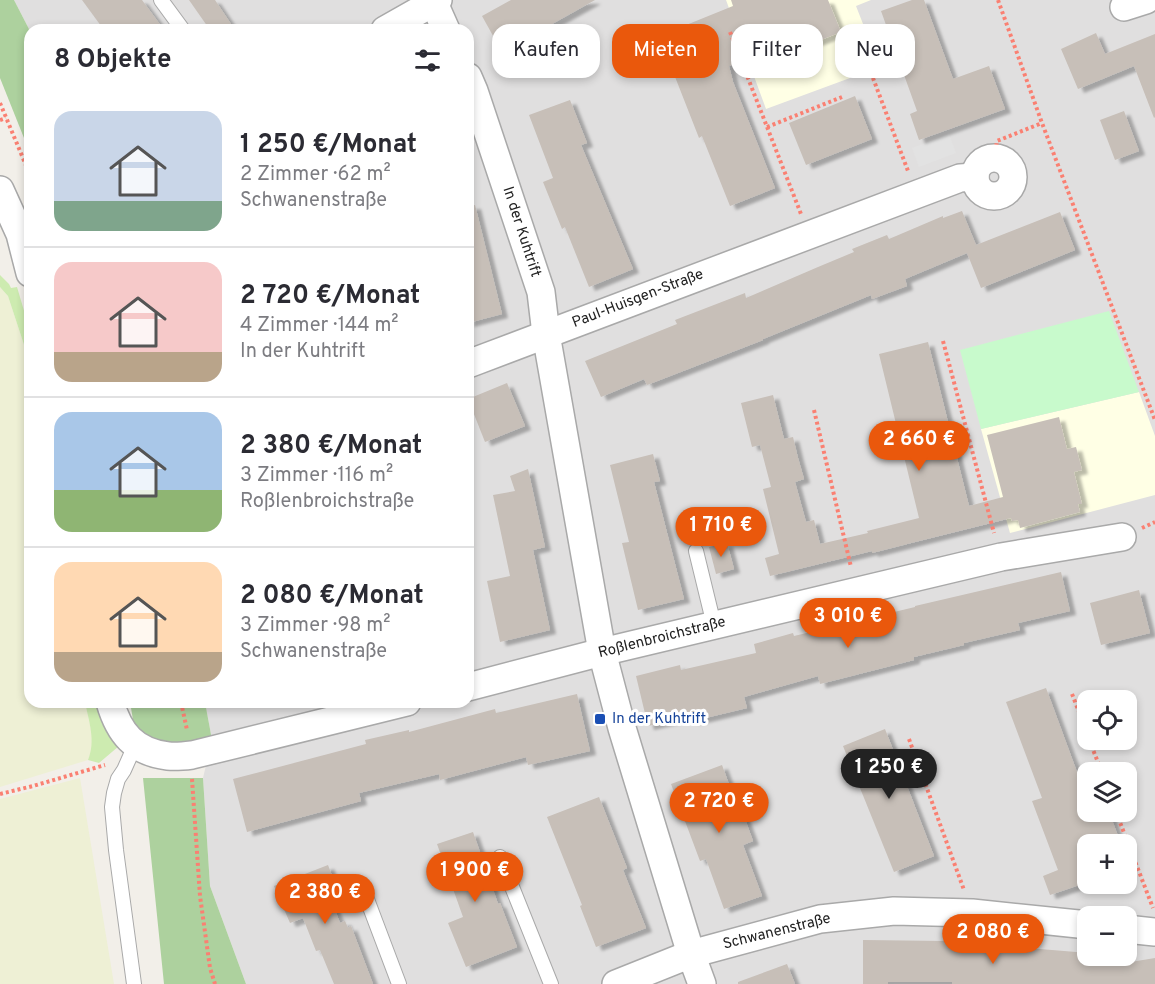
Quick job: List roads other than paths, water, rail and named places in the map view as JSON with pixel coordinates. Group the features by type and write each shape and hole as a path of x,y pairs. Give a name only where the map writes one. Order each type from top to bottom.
{"street":[{"path":"395,24 434,1 444,24"},
{"name":"In der Kuhtrift","path":"474,91 541,292 546,334 602,652 622,728 702,984"},
{"name":"Paul-Huisgen-Straße","path":"474,362 960,178 975,177 982,161 994,158"},
{"path":"0,189 24,257"},
{"name":"Roßlenbroichstraße","path":"474,685 602,652 1001,557 1122,537"},
{"path":"112,708 115,719 133,749 169,756 192,755 383,708"},
{"name":"Schwanenstraße","path":"616,984 691,954 820,919 894,911 972,913 1077,924"},
{"path":"1137,930 1155,932"}],"lane":[{"path":"161,0 179,24"},
{"path":"696,551 714,625"},
{"path":"133,749 118,779 112,807 134,984"},
{"path":"500,857 551,984"},
{"path":"365,894 399,984"}],"place":[{"name":"In der Kuhtrift","path":"600,719"}]}
